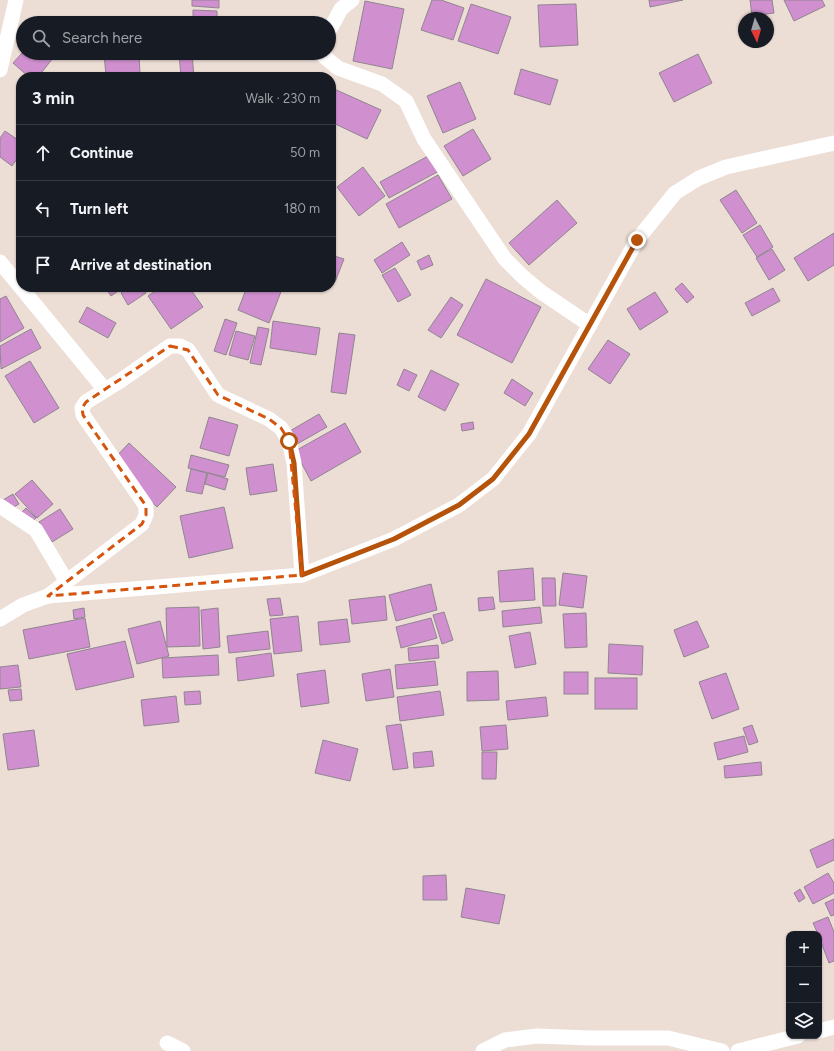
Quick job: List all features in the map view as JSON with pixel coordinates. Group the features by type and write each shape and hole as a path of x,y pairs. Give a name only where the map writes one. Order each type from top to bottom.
{"street":[{"path":"0,70 16,0"},
{"path":"336,18 341,9 352,0"},
{"path":"328,60 338,68 382,84 406,101 424,139 505,259 541,292 590,324"},
{"path":"0,619 23,605 48,596 302,575 394,539 459,505 493,479 529,434 637,240 675,193 699,178 726,167 834,143"},
{"path":"0,262 16,282"},
{"path":"25,292 105,390"},
{"path":"48,596 142,524 146,515 146,506 83,415 82,408 86,402 120,382 161,351 170,346 180,346 188,350 218,395 269,419 281,428 289,441 294,463 302,575"},
{"path":"0,506 36,530 67,582"},
{"path":"822,1030 834,1027"},
{"path":"483,1051 505,1040 537,1036 668,1038 722,1051"},
{"path":"738,1051 786,1039"},
{"path":"167,1043 183,1051"}],"highlighted area":[{"path":"170,346 188,350 218,395 269,419 281,428 289,441 302,575 48,596 142,524 146,515 146,506 83,415 82,408 86,402"}],"building":[{"path":"192,0 219,0 219,8 192,6"},
{"path":"432,0 441,0 464,8 453,40 421,30"},
{"path":"649,0 683,0 650,7"},
{"path":"750,0 772,0 774,12 752,12"},
{"path":"784,0 822,0 825,6 794,21"},
{"path":"365,1 404,9 392,69 353,61"},
{"path":"471,4 511,17 498,54 458,41"},
{"path":"576,4 578,45 540,47 538,5"},
{"path":"193,10 217,11 217,16 193,16"},
{"path":"698,54 712,83 674,102 659,73"},
{"path":"16,60 51,60 42,72 23,72 13,63"},
{"path":"105,60 139,60 140,72 106,72"},
{"path":"180,60 193,60 194,72 181,72"},
{"path":"521,69 558,80 550,105 514,94"},
{"path":"460,82 476,119 443,133 427,96"},
{"path":"336,90 381,110 367,139 336,124"},
{"path":"473,129 491,159 463,176 444,146"},
{"path":"5,131 16,139 16,160 12,166 0,157 0,138"},
{"path":"430,155 439,171 389,198 380,182"},
{"path":"363,167 385,196 359,216 337,187"},
{"path":"438,175 452,199 399,228 386,204"},
{"path":"736,190 757,223 742,233 720,200"},
{"path":"557,200 577,223 529,265 509,243"},
{"path":"760,225 773,247 757,257 743,235"},
{"path":"834,233 834,265 808,281 794,258"},
{"path":"402,242 410,255 382,273 374,260"},
{"path":"772,249 785,270 769,280 756,258"},
{"path":"429,255 433,265 421,270 417,261"},
{"path":"336,257 344,259 336,279"},
{"path":"395,268 411,295 398,302 382,275"},
{"path":"486,279 541,307 512,363 457,335"},
{"path":"682,283 694,297 687,303 675,289"},
{"path":"773,288 780,301 752,316 745,303"},
{"path":"108,292 117,292 111,296"},
{"path":"145,292 146,293 128,305 121,293"},
{"path":"154,292 192,292 203,307 171,329 148,296"},
{"path":"245,292 281,292 269,323 238,310"},
{"path":"655,292 668,312 640,330 627,309"},
{"path":"6,296 24,328 0,342 0,299"},
{"path":"451,297 463,305 441,338 428,330"},
{"path":"87,307 116,323 108,338 79,322"},
{"path":"225,319 237,323 226,355 214,351"},
{"path":"273,321 320,328 316,355 270,348"},
{"path":"258,327 269,329 261,365 250,363"},
{"path":"31,329 41,348 1,369 0,346"},
{"path":"236,331 255,336 248,360 229,355"},
{"path":"339,333 355,335 346,394 331,392"},
{"path":"608,340 630,354 610,384 588,369"},
{"path":"30,361 59,408 34,423 5,376"},
{"path":"404,369 417,375 409,391 397,385"},
{"path":"431,370 459,384 445,411 418,397"},
{"path":"512,379 533,393 525,406 504,393"},
{"path":"319,414 327,427 290,448 283,435"},
{"path":"209,417 238,425 229,456 200,448"},
{"path":"473,422 474,429 462,431 461,424"},
{"path":"345,423 361,452 311,481 295,451"},
{"path":"129,443 176,487 157,507 110,463"},
{"path":"191,455 229,465 225,477 188,468"},
{"path":"273,464 277,491 250,495 246,468"},
{"path":"191,469 207,473 202,494 186,491"},
{"path":"208,473 228,479 225,490 205,484"},
{"path":"32,480 53,504 37,518 15,494"},
{"path":"13,494 19,504 9,510 3,500"},
{"path":"224,507 233,548 189,558 180,516"},
{"path":"26,508 36,518 24,530 14,520"},
{"path":"60,509 73,529 52,542 39,522"},
{"path":"533,568 535,600 500,602 498,571"},
{"path":"563,573 587,576 583,608 559,605"},
{"path":"542,578 555,578 556,606 543,606"},
{"path":"431,584 437,610 396,621 389,595"},
{"path":"385,596 387,620 352,624 349,600"},
{"path":"493,597 495,609 479,611 478,598"},
{"path":"280,598 283,615 270,616 267,599"},
{"path":"199,607 200,646 167,647 166,608"},
{"path":"540,607 542,623 503,627 502,611"},
{"path":"84,608 85,617 74,619 73,610"},
{"path":"218,608 220,647 203,649 201,610"},
{"path":"444,612 453,640 442,644 433,615"},
{"path":"586,613 587,647 565,648 563,614"},
{"path":"298,616 302,651 274,654 270,619"},
{"path":"85,618 90,647 29,659 23,630"},
{"path":"431,618 437,638 401,648 396,627"},
{"path":"347,619 350,642 320,645 318,622"},
{"path":"160,621 169,656 137,664 128,629"},
{"path":"697,621 709,647 684,657 674,630"},
{"path":"268,631 270,649 229,653 227,636"},
{"path":"530,632 536,664 515,668 509,636"},
{"path":"125,641 134,677 76,690 67,654"},
{"path":"609,644 643,646 642,675 608,673"},
{"path":"438,645 439,658 409,661 408,648"},
{"path":"271,653 274,676 238,681 236,658"},
{"path":"218,655 219,675 163,678 162,658"},
{"path":"435,661 438,685 397,689 395,665"},
{"path":"18,665 21,687 0,689 0,667"},
{"path":"390,669 394,697 366,701 362,674"},
{"path":"325,670 329,703 301,707 297,674"},
{"path":"498,671 499,700 467,701 467,672"},
{"path":"564,672 588,672 588,694 564,694"},
{"path":"726,673 739,709 712,719 699,682"},
{"path":"595,678 637,678 637,709 595,709"},
{"path":"21,689 22,700 10,701 8,690"},
{"path":"200,691 201,704 185,705 184,692"},
{"path":"440,691 444,715 400,721 397,697"},
{"path":"176,696 179,722 144,726 141,700"},
{"path":"546,697 548,716 508,720 506,701"},
{"path":"401,724 408,768 393,770 386,726"},
{"path":"506,725 508,749 482,751 480,727"},
{"path":"752,725 758,742 749,745 743,728"},
{"path":"34,730 39,766 8,770 3,734"},
{"path":"744,736 748,752 718,760 714,743"},
{"path":"323,740 358,749 350,781 315,773"},
{"path":"432,751 434,766 414,768 413,753"},
{"path":"482,752 497,752 496,779 482,779"},
{"path":"761,762 762,775 725,778 724,766"},
{"path":"834,839 834,860 817,868 810,850"},
{"path":"828,873 834,883 834,893 813,904 804,887"},
{"path":"446,875 447,900 423,900 423,876"},
{"path":"466,888 505,895 499,924 461,917"},
{"path":"800,889 805,898 799,902 794,893"},
{"path":"834,899 834,915 831,916 825,903"},
{"path":"828,917 834,932 834,961 829,963 822,945 822,931 817,931 813,923"}],"route":[{"path":"289,441 294,463 302,575 394,539 459,505 493,479 529,434 637,240"}]}
